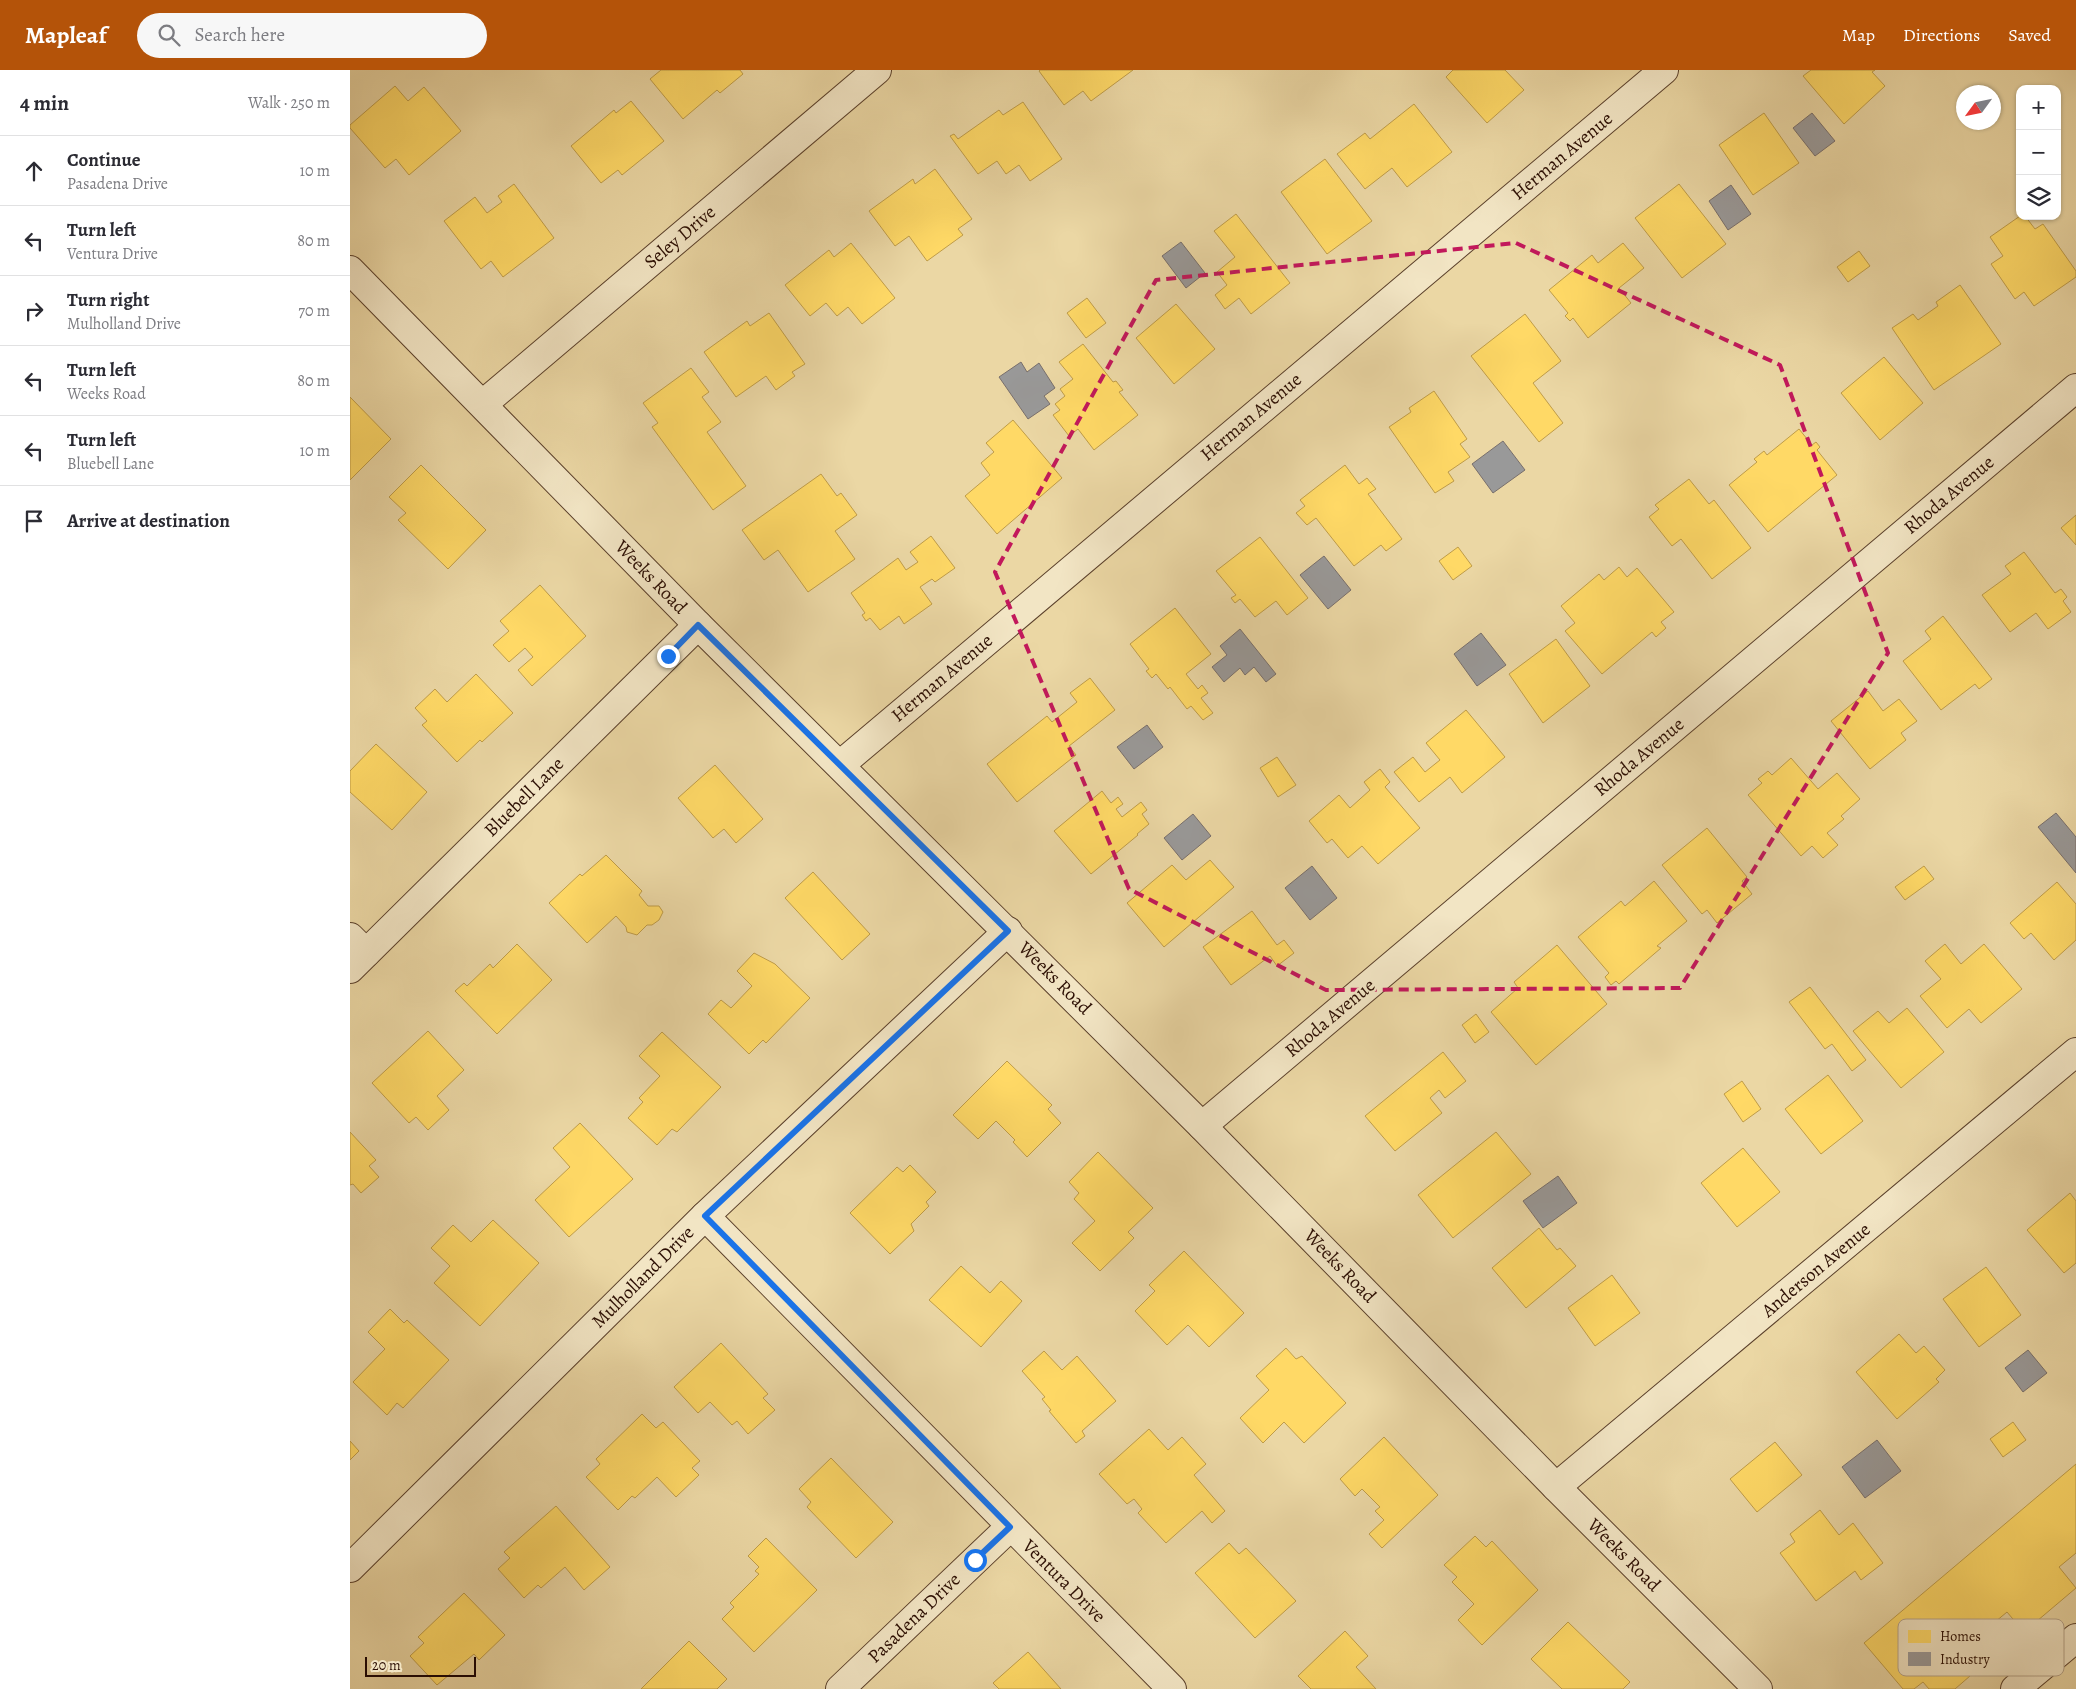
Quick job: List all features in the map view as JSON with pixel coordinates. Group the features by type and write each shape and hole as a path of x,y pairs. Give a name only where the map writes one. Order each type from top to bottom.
{"street":[{"name":"Seley Drive","path":"482,404 877,70"},
{"name":"Herman Avenue","path":"840,765 1664,70"},
{"name":"Weeks Road","path":"350,270 698,625 1008,931 1556,1487 1758,1689"},
{"name":"Rhoda Avenue","path":"1202,1126 2076,388"},
{"name":"Bluebell Lane","path":"355,953 698,625"},
{"name":"Mulholland Drive","path":"350,1568 705,1216 1008,931"},
{"name":"Anderson Avenue","path":"1556,1487 2076,1052"},
{"name":"Ventura Drive","path":"705,1216 1172,1689"},
{"name":"Pasadena Drive","path":"840,1689 1010,1527"},
{"path":"2064,1648 2076,1638"},
{"path":"2015,1689 2031,1676"}],"highlighted area":[{"path":"1516,243 1780,365 1888,653 1680,988 1326,990 1129,889 995,572 1156,280"}],"building: Homes":[{"path":"661,70 740,70 743,74 720,93 717,90 683,119 650,79"},
{"path":"1040,70 1133,70 1091,101 1083,91 1064,105"},
{"path":"1453,70 1505,70 1524,90 1487,123 1446,77"},
{"path":"1811,70 1875,70 1872,72 1885,86 1844,124 1803,76"},
{"path":"395,86 408,101 424,87 461,131 409,175 396,159 385,168 350,128 350,125"},
{"path":"631,101 664,141 622,175 618,170 601,183 571,146 614,110 616,113"},
{"path":"1023,102 1062,159 1030,181 1019,165 1006,174 997,161 978,174 950,136 954,134 958,139 999,110 1003,115"},
{"path":"1414,104 1452,152 1407,187 1392,168 1365,189 1337,154 1365,133 1370,139"},
{"path":"1764,113 1799,163 1753,195 1719,145"},
{"path":"1325,159 1372,221 1327,254 1281,192"},
{"path":"935,169 972,219 958,229 963,235 927,261 909,236 895,246 869,211 913,179 915,184"},
{"path":"514,184 554,238 503,277 491,261 481,269 444,221 475,197 487,213 502,202 498,196"},
{"path":"1679,184 1726,244 1682,278 1635,218"},
{"path":"1236,214 1290,283 1251,314 1239,298 1225,309 1215,295 1227,285 1217,272 1235,257 1214,231"},
{"path":"2016,219 2028,220 2035,229 2043,224 2076,271 2076,277 2034,306 2024,292 2015,299 1991,264 2003,256 1990,237"},
{"path":"851,243 895,298 862,324 848,307 837,316 826,303 810,316 785,285 829,250 834,257"},
{"path":"1623,243 1644,268 1619,288 1631,303 1588,338 1573,318 1570,321 1565,316 1568,313 1549,290 1592,255 1598,263"},
{"path":"1859,251 1870,266 1848,282 1837,267"},
{"path":"1960,285 2001,344 1934,390 1892,328 1913,314 1918,320 1938,306 1936,302"},
{"path":"1087,298 1106,323 1086,338 1067,313"},
{"path":"1176,304 1215,349 1174,384 1136,338"},
{"path":"769,313 805,364 792,372 795,376 776,390 766,376 736,397 704,352 747,321 750,326"},
{"path":"1525,314 1561,361 1533,383 1563,423 1539,442 1471,356"},
{"path":"1083,344 1113,382 1116,381 1123,390 1119,392 1138,415 1094,450 1078,429 1069,436 1053,415 1060,410 1055,404 1065,396 1060,389 1073,379 1059,362"},
{"path":"1884,357 1923,403 1880,440 1841,393"},
{"path":"691,368 709,392 702,397 721,422 707,432 746,486 713,510 652,427 658,423 643,403"},
{"path":"1434,391 1467,439 1460,444 1470,457 1448,472 1454,481 1435,493 1389,427 1411,412 1409,408"},
{"path":"350,397 391,439 350,480"},
{"path":"1013,420 1062,478 997,534 965,496 990,475 981,463 994,452 986,443"},
{"path":"1799,429 1812,445 1816,442 1820,447 1817,450 1837,475 1768,532 1729,485 1757,462 1754,459 1764,451 1767,455"},
{"path":"421,465 486,530 448,569 398,520 406,513 389,497"},
{"path":"1345,465 1359,484 1367,478 1376,489 1368,494 1402,539 1386,551 1381,545 1354,566 1316,518 1307,525 1296,513 1305,506 1300,500"},
{"path":"821,474 837,496 841,493 857,515 835,531 855,559 808,592 778,550 764,560 742,530"},
{"path":"1689,479 1709,504 1714,500 1751,548 1712,579 1681,539 1672,546 1649,517 1659,509 1655,505"},
{"path":"2076,515 2076,545 2061,528"},
{"path":"931,536 955,568 935,582 932,579 920,587 932,604 904,624 899,616 880,630 870,618 866,621 862,615 865,613 851,593 898,558 906,570 918,562 910,552"},
{"path":"1260,537 1308,598 1287,615 1276,601 1255,617 1240,599 1235,603 1231,598 1236,595 1216,571"},
{"path":"1458,547 1472,566 1453,580 1439,561"},
{"path":"2024,552 2055,593 2061,589 2067,597 2063,601 2071,612 2048,629 2036,613 2010,632 1982,595 2011,574 2005,566"},
{"path":"1619,567 1627,577 1637,568 1674,612 1661,622 1666,628 1656,637 1652,632 1602,674 1565,631 1575,623 1561,606 1599,574 1604,580"},
{"path":"540,585 586,636 532,686 518,670 533,657 525,648 509,662 493,645 509,631 500,621"},
{"path":"1175,608 1211,654 1186,674 1198,689 1202,685 1208,693 1201,698 1213,713 1203,720 1191,706 1187,709 1170,687 1168,689 1156,674 1152,678 1146,671 1149,669 1130,644"},
{"path":"1943,616 1992,679 1979,689 1975,684 1941,710 1903,661 1931,639 1925,631"},
{"path":"1556,639 1590,686 1543,723 1509,674"},
{"path":"476,674 513,713 457,762 422,725 427,721 415,708 435,689 447,702"},
{"path":"1090,678 1115,710 1069,746 1076,755 1017,802 987,764 1047,716 1052,722 1077,702 1070,693"},
{"path":"1868,691 1883,711 1899,699 1917,721 1901,733 1906,740 1870,769 1831,721"},
{"path":"1466,710 1505,757 1462,793 1450,777 1419,802 1394,772 1413,757 1425,772 1440,760 1426,743"},
{"path":"376,744 427,792 392,830 350,792 350,771"},
{"path":"1277,757 1296,785 1278,797 1260,768"},
{"path":"1791,758 1818,789 1837,773 1860,799 1841,816 1844,819 1827,833 1838,845 1823,858 1812,846 1801,856 1748,795 1762,783 1758,779 1768,771 1772,775"},
{"path":"715,765 763,819 736,843 724,829 713,838 678,798"},
{"path":"1380,769 1390,782 1385,787 1420,828 1378,864 1362,846 1348,858 1332,839 1327,843 1309,821 1339,795 1350,808 1370,790 1364,782"},
{"path":"1102,791 1111,803 1118,797 1123,804 1116,809 1122,817 1141,802 1147,810 1142,814 1149,824 1091,874 1054,831"},
{"path":"1707,828 1747,877 1742,881 1752,894 1717,923 1707,910 1702,914 1662,865"},
{"path":"606,855 642,891 639,895 648,906 659,906 663,912 659,920 652,925 647,925 637,935 627,932 626,927 616,916 587,943 549,903 580,874 582,876"},
{"path":"1210,860 1234,887 1164,947 1127,903 1172,865 1186,880"},
{"path":"1924,866 1934,879 1905,900 1895,887"},
{"path":"813,872 870,934 842,960 785,898"},
{"path":"1654,881 1687,921 1657,946 1661,948 1619,984 1616,981 1611,985 1605,977 1609,973 1578,937 1621,901 1625,906"},
{"path":"2057,882 2076,904 2076,940 2054,960 2031,933 2024,939 2010,923"},
{"path":"1252,911 1277,945 1284,940 1294,953 1277,966 1270,956 1231,985 1203,947"},
{"path":"517,944 552,980 497,1034 455,991 464,983 467,986 490,964 493,968"},
{"path":"1945,944 1961,964 1984,944 2022,989 1981,1023 1969,1009 1947,1028 1920,996 1941,979 1925,961"},
{"path":"1557,945 1607,1004 1536,1065 1491,1012 1518,988 1514,982"},
{"path":"754,953 775,964 810,998 766,1043 763,1040 749,1054 708,1014 721,1000 731,1008 752,986 737,971"},
{"path":"1810,987 1866,1060 1852,1071 1832,1044 1825,1049 1789,1002"},
{"path":"1907,1008 1944,1052 1901,1088 1853,1031 1878,1011 1889,1023"},
{"path":"1476,1014 1489,1032 1475,1043 1462,1025"},
{"path":"428,1031 464,1070 437,1096 449,1110 428,1130 416,1117 409,1123 372,1083"},
{"path":"662,1032 721,1087 677,1132 672,1129 657,1145 628,1118 643,1102 639,1098 660,1076 639,1056"},
{"path":"1443,1052 1466,1081 1445,1098 1439,1090 1430,1098 1442,1113 1395,1151 1365,1116"},
{"path":"1007,1061 1052,1105 1048,1109 1061,1123 1027,1157 1013,1142 1015,1140 996,1121 978,1139 953,1115"},
{"path":"1828,1075 1863,1121 1821,1154 1785,1109"},
{"path":"1742,1081 1761,1109 1743,1122 1724,1094"},
{"path":"580,1123 633,1179 569,1237 535,1200 570,1167 553,1148"},
{"path":"350,1132 376,1160 369,1166 379,1177 361,1193 353,1184 350,1185"},
{"path":"1496,1132 1531,1174 1453,1238 1418,1195"},
{"path":"1743,1148 1780,1192 1737,1227 1701,1183"},
{"path":"1098,1152 1153,1208 1128,1232 1134,1238 1100,1271 1072,1243 1095,1221 1074,1199 1079,1193 1069,1182"},
{"path":"910,1165 936,1192 926,1202 929,1206 911,1224 914,1231 890,1254 850,1213 897,1167 903,1172"},
{"path":"2070,1193 2076,1201 2076,1263 2064,1273 2027,1230"},
{"path":"493,1220 539,1263 480,1326 434,1283 450,1266 431,1248 453,1225 471,1242"},
{"path":"1539,1228 1557,1250 1560,1248 1576,1266 1526,1308 1492,1268"},
{"path":"1184,1251 1244,1313 1209,1347 1188,1325 1167,1345 1135,1311 1155,1291 1149,1285"},
{"path":"961,1266 990,1293 1001,1281 1022,1301 981,1347 929,1300"},
{"path":"1986,1267 2021,1315 1979,1347 1943,1299"},
{"path":"1612,1275 1640,1313 1595,1346 1568,1308"},
{"path":"390,1309 404,1323 407,1320 449,1360 403,1408 397,1403 387,1415 353,1382 385,1349 368,1332"},
{"path":"1899,1334 1916,1353 1924,1346 1945,1370 1936,1379 1939,1382 1897,1419 1856,1372"},
{"path":"721,1343 768,1394 763,1398 775,1410 748,1434 737,1421 732,1425 710,1402 698,1413 674,1387"},
{"path":"1286,1348 1296,1359 1302,1356 1346,1403 1304,1443 1284,1422 1263,1443 1240,1418 1269,1390 1256,1376"},
{"path":"1044,1351 1062,1370 1077,1356 1116,1401 1082,1431 1085,1436 1076,1443 1049,1411 1051,1410 1042,1399 1045,1397 1022,1371"},
{"path":"642,1414 656,1428 663,1422 700,1461 692,1468 699,1475 676,1497 657,1477 635,1498 632,1496 618,1510 586,1477 600,1464 596,1459"},
{"path":"2013,1422 2026,1440 2003,1457 1990,1439"},
{"path":"1149,1429 1168,1450 1182,1437 1206,1464 1194,1475 1225,1511 1212,1523 1202,1511 1166,1543 1138,1513 1142,1509 1134,1499 1127,1504 1099,1474"},
{"path":"1384,1437 1438,1495 1382,1548 1369,1534 1384,1520 1375,1511 1380,1507 1362,1489 1355,1496 1340,1479"},
{"path":"350,1441 359,1451 350,1460"},
{"path":"1775,1442 1802,1475 1757,1512 1730,1479"},
{"path":"831,1458 893,1522 856,1558 807,1507 811,1502 799,1489"},
{"path":"2076,1464 2076,1553 2059,1567 2076,1588 2039,1619 2013,1619 2007,1612 1999,1619 1898,1619 1898,1676 1970,1676 1955,1689 1929,1689 1923,1682 1914,1689 1903,1689 1864,1643"},
{"path":"556,1506 610,1567 584,1590 565,1567 541,1588 538,1585 524,1598 498,1569 510,1558 504,1552"},
{"path":"1820,1510 1839,1535 1853,1523 1883,1563 1861,1580 1855,1571 1816,1601 1780,1553 1795,1542 1790,1534"},
{"path":"1475,1536 1486,1547 1492,1541 1538,1590 1482,1645 1458,1620 1474,1604 1452,1582 1457,1577 1444,1565"},
{"path":"766,1538 817,1590 754,1652 722,1619 734,1607 730,1603 759,1574 755,1571 759,1567 748,1556"},
{"path":"1229,1543 1239,1554 1246,1548 1296,1601 1255,1638 1195,1573"},
{"path":"464,1593 505,1635 479,1660 474,1654 437,1685 410,1656 424,1643 418,1637"},
{"path":"1568,1622 1630,1682 1623,1689 1562,1689 1531,1659"},
{"path":"1345,1631 1368,1656 1356,1667 1376,1689 1311,1689 1298,1676"},
{"path":"689,1641 727,1679 717,1689 641,1689"},
{"path":"1028,1652 1061,1689 999,1689 993,1683"}],"building: Industry":[{"path":"1812,113 1835,141 1815,156 1793,128"},
{"path":"1731,185 1751,214 1728,230 1709,201"},
{"path":"1181,242 1205,273 1186,288 1162,256"},
{"path":"1021,362 1027,372 1039,363 1055,388 1044,396 1050,404 1028,419 999,377"},
{"path":"1503,441 1525,470 1493,493 1472,464"},
{"path":"1324,556 1351,590 1328,609 1300,575"},
{"path":"1240,629 1276,674 1266,682 1254,667 1245,675 1240,668 1224,682 1212,667 1227,655 1220,646"},
{"path":"1481,633 1506,665 1477,686 1454,654"},
{"path":"1147,725 1163,747 1134,769 1117,747"},
{"path":"2056,813 2076,837 2076,873 2038,827"},
{"path":"1193,814 1211,836 1182,860 1164,838"},
{"path":"1312,866 1337,898 1310,920 1285,888"},
{"path":"1558,1176 1577,1203 1543,1228 1523,1201"},
{"path":"2028,1350 2047,1373 2023,1392 2005,1368"},
{"path":"1877,1440 1901,1471 1865,1498 1842,1467"}],"route":[{"path":"668,656 698,625 1008,931 705,1216 1010,1527 975,1560"}]}
